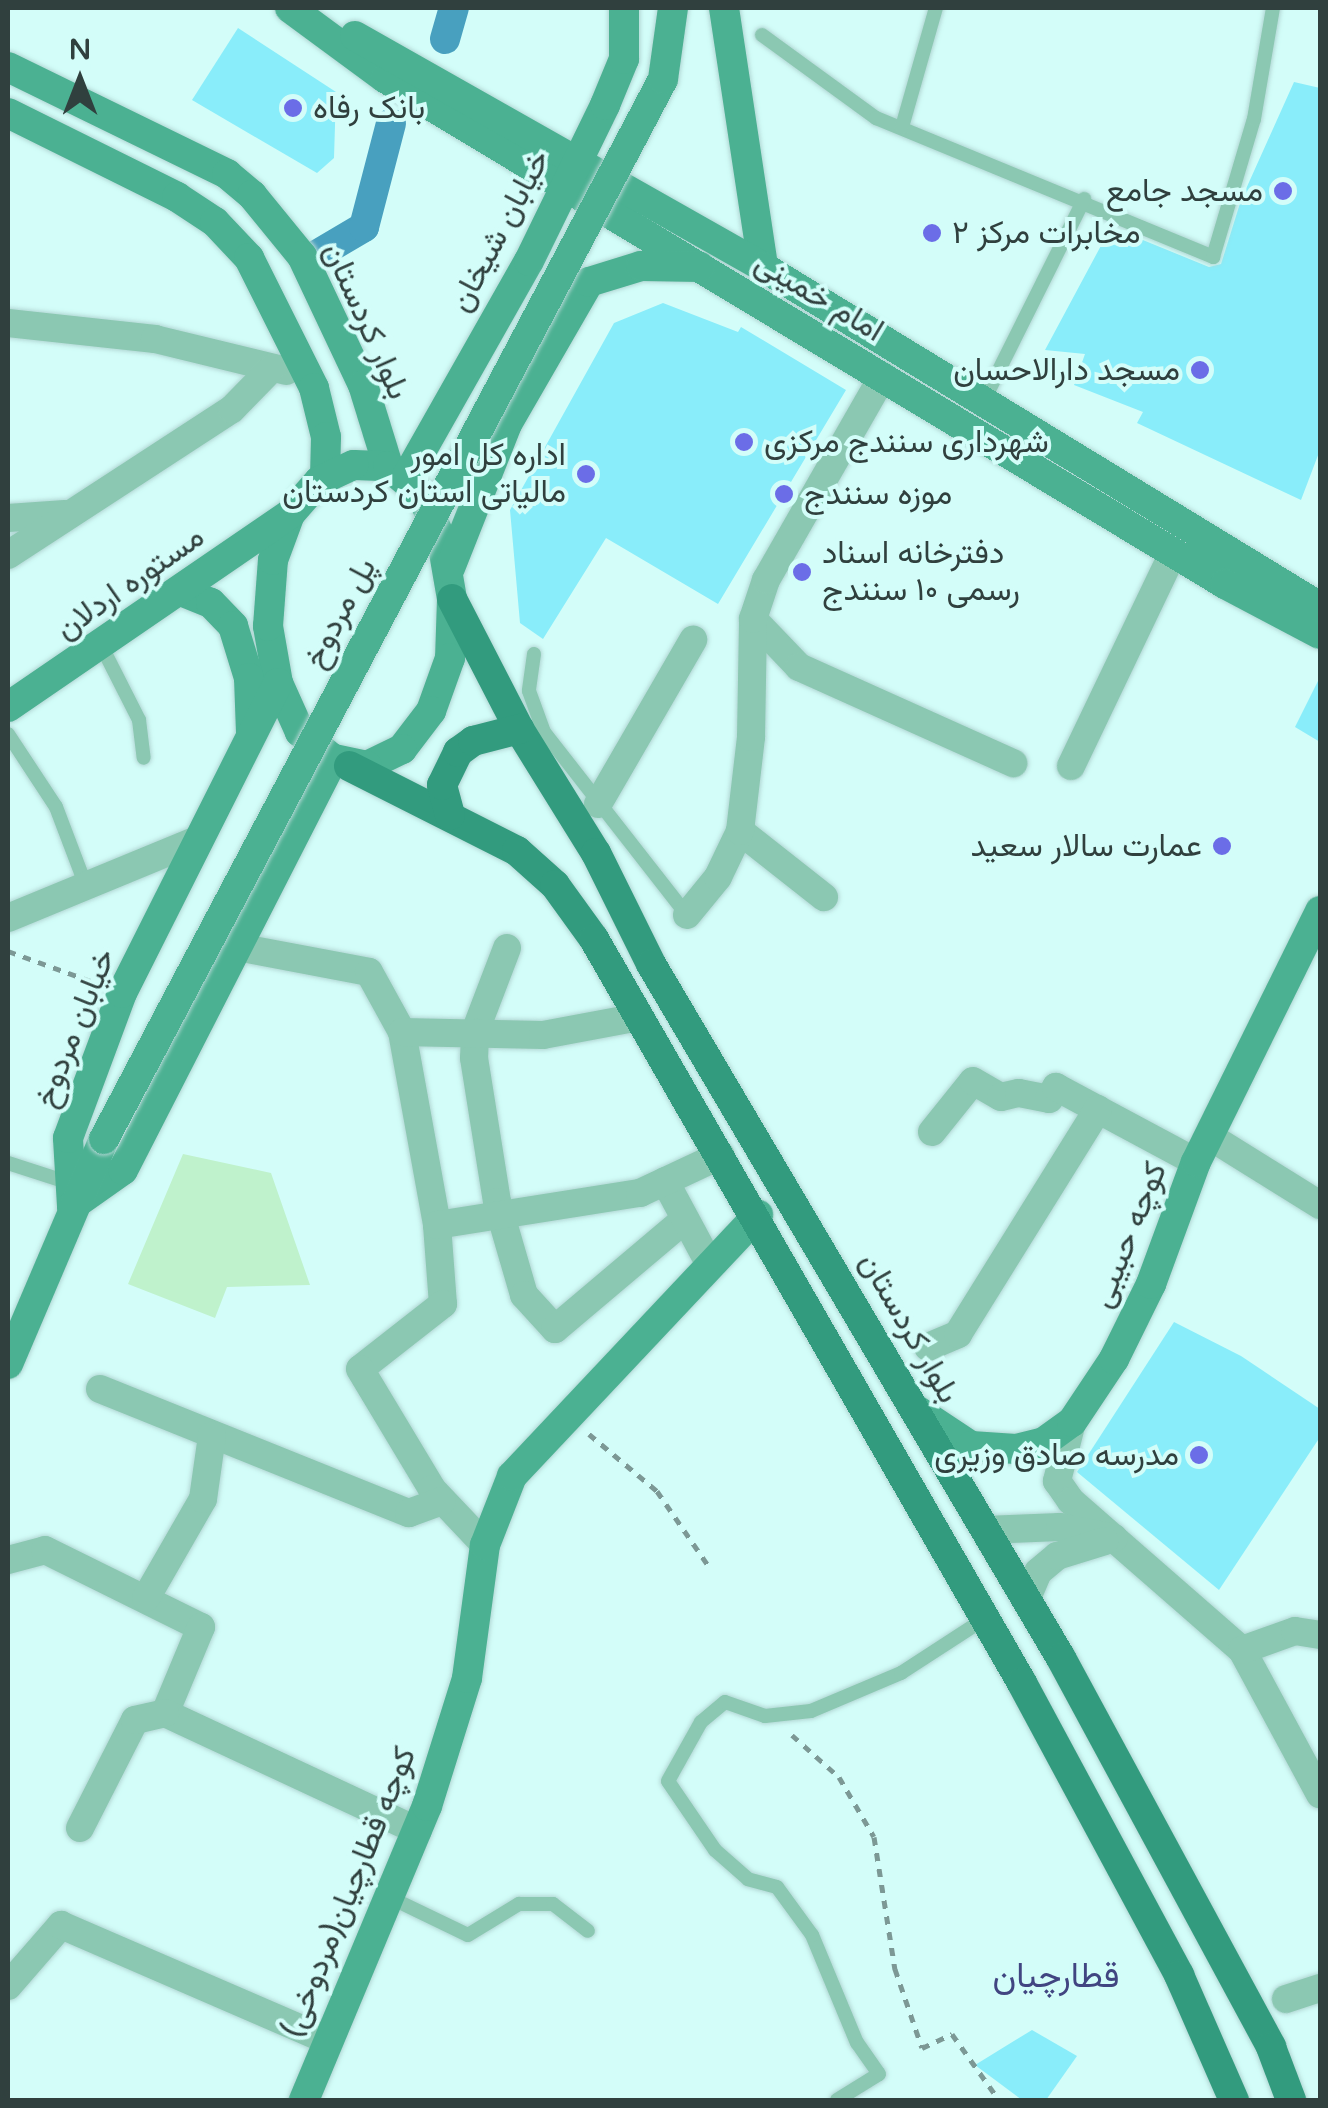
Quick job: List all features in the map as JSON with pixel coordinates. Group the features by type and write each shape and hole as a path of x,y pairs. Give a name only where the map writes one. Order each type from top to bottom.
{"main road":[{"name":"امام خمینی","path":"290,8 384,78 763,267 1320,607"},
{"name":"امام خمینی","path":"302,8 572,174 701,267 1174,553 1320,634"},
{"name":"خیابان شیخان","path":"397,472 572,174 624,59 624,8"},
{"name":"پل مردوخ","path":"8,1364 71,1195 663,78 673,8"},
{"path":"724,8 763,267"},
{"name":"بلوار کردستان","path":"8,67 227,174 252,195 302,256 364,385 397,472"},
{"path":"8,113 215,222 249,258 308,375 326,437 326,477"},
{"path":"450,568 507,424 589,282 641,266 701,267"},
{"path":"342,763 384,761 418,733 450,658 450,568 433,517 397,472 354,465 326,477 290,514 273,560 269,596 278,683 300,732 342,763 516,851 555,885 758,1215 985,1618 1180,1975 1234,2100"},
{"name":"مستوره اردلان","path":"8,707 102,647 290,514"},
{"path":"180,591 211,604 233,626 246,663 251,736"},
{"name":"بلوار کردستان","path":"452,598 519,730 1027,1598 1271,2048 1291,2100"},
{"name":"خیابان مردوخ","path":"71,1195 68,1138 122,993 278,683"},
{"path":"450,815 442,785 458,752 473,741 519,730"},
{"path":"71,1195 123,1170 237,946 342,763"},
{"name":"کوچه حبیبی","path":"915,1409 971,1446 1030,1445 1072,1422 1114,1359 1151,1284 1202,1149 1320,911"},
{"name":"کوچه قطارچیان(مردوخی)","path":"304,2100 418,1831 467,1678 486,1545 512,1476 758,1215"}],"street":[{"path":"8,323 155,339 308,375"},
{"path":"8,555 65,514 232,409 272,368"},
{"path":"688,916 718,876 740,831 751,737 753,620 766,580 883,376"},
{"path":"8,518 65,514"},
{"path":"1071,766 1174,553"},
{"path":"753,620 799,667 1013,762"},
{"path":"598,804 692,640"},
{"path":"740,831 824,897"},
{"path":"8,918 196,840"},
{"path":"237,946 369,972 402,1032 437,1225 443,1304 360,1369 442,1501 486,1545"},
{"path":"508,948 475,1032 500,1212 524,1295 555,1329 682,1221"},
{"path":"402,1032 542,1035 639,1017"},
{"path":"932,1132 973,1081 1002,1097 1019,1093 1048,1100 1056,1087 1320,1205"},
{"path":"928,1347 958,1334 1098,1109"},
{"path":"437,1225 500,1212 640,1193 721,1154"},
{"path":"666,1181 682,1221 709,1263"},
{"path":"100,1389 409,1513 442,1501"},
{"path":"1072,1422 1057,1481 1242,1650 1320,1794"},
{"path":"146,1598 203,1499 212,1436"},
{"path":"985,1530 1060,1528 1115,1538"},
{"path":"1027,1598 1038,1572 1056,1556 1115,1538"},
{"path":"8,1560 44,1550 201,1627 165,1713"},
{"path":"1242,1650 1295,1631 1320,1635"},
{"path":"80,1828 135,1720 165,1713 418,1831"},
{"path":"8,1986 60,1925 327,2040"},
{"path":"1286,1999 1320,1988"}],"lane":[{"path":"902,127 936,8"},
{"path":"762,35 876,118 1084,199 1213,257 1254,119 1274,10"},
{"path":"983,402 1084,199"},
{"path":"102,647 139,720 144,758"},
{"path":"534,654 529,690 544,732 688,916"},
{"path":"8,734 56,807 86,886"},
{"path":"8,1163 71,1195"},
{"path":"837,2100 879,2074 858,2043 812,1935 777,1887 748,1880 714,1850 668,1781 700,1722 725,1702 765,1716 811,1711 901,1674 985,1618"},
{"path":"391,1898 468,1936 518,1904 552,1904 588,1930"}],"path":[{"path":"8,951 122,993"},
{"path":"566,1415 658,1491 710,1568"},
{"path":"765,1716 840,1777 874,1837 895,1968 922,2048 952,2034 999,2100"}],"green space":[{"path":"183,1154 271,1173 310,1285 227,1287 215,1318 128,1284"}],"building":[{"path":"238,28 336,92 334,158 317,173 192,100"},
{"name":"مسجد دارالاحسان","path":"1294,82 1320,88 1320,450 1301,500 1137,423 1143,412 1074,385 1085,354 1045,350 1111,227 1209,267 1221,264 1241,200"},
{"path":"663,303 738,332 741,327 846,390 718,604 606,538 543,639 520,623 510,510 614,323"},
{"path":"1320,677 1320,742 1295,727"},
{"name":"مدرسه صادق وزیری","path":"1174,1322 1241,1356 1320,1409 1320,1437 1219,1590 1077,1472"},
{"path":"1032,2030 1077,2056 1046,2100 1022,2100 975,2065"}],"waterway":[{"path":"445,39 454,8"},
{"path":"315,256 364,227 391,123"}],"place":[{"name":"بانک رفاه","path":"293,108"},
{"name":"مسجد جامع","path":"1283,191"},
{"name":"مخابرات مرکز ۲","path":"932,233"},
{"name":"مسجد دارالاحسان","path":"1200,370"},
{"name":"شهرداری سنندج مرکزی","path":"744,442"},
{"name":"اداره کل امور مالیاتی استان کردستان","path":"586,474"},
{"name":"موزه سنندج","path":"784,494"},
{"name":"دفترخانه اسناد رسمی ۱۰ سنندج","path":"802,572"},
{"name":"عمارت سالار سعید","path":"1222,846"},
{"name":"مدرسه صادق وزیری","path":"1199,1455"}],"district":[{"name":"قطارچیان","path":"1056,1976"}]}
